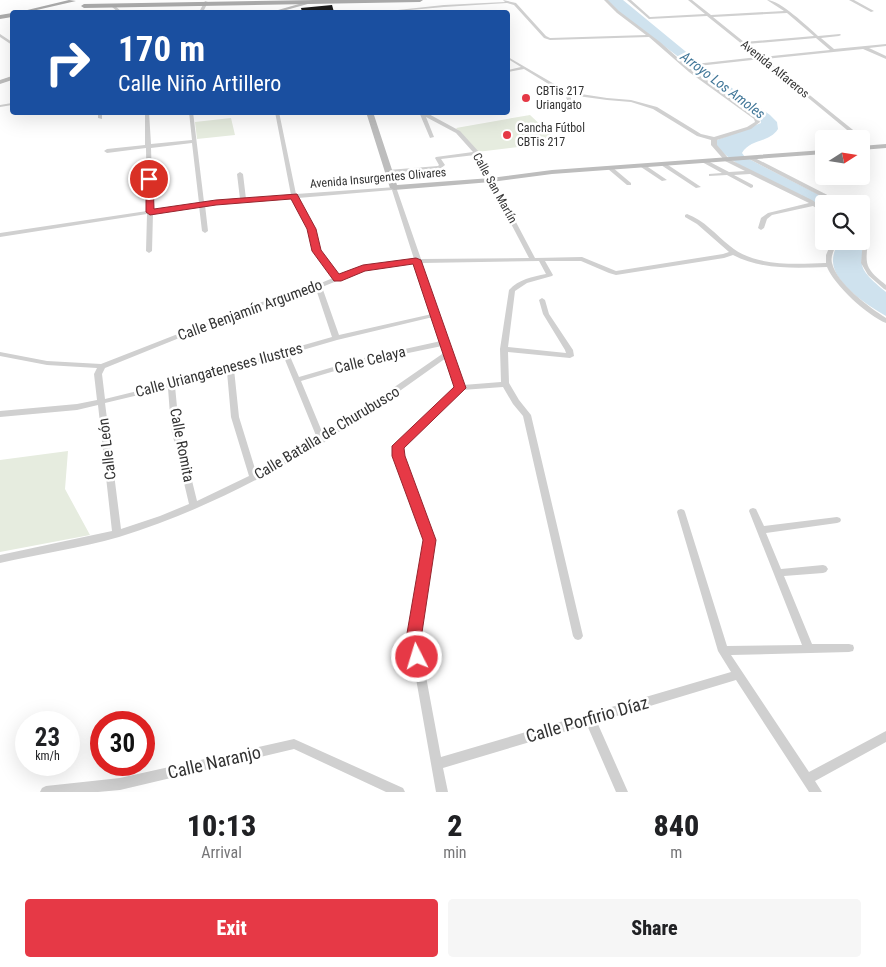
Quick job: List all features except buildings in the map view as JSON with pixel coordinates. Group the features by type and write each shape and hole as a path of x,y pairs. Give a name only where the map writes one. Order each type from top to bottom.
{"main road":[{"path":"74,0 68,3 69,6 285,0"},
{"path":"31,10 74,0"},
{"path":"55,10 106,0 130,3 293,3 420,0"},
{"path":"121,0 130,3"}],"street":[{"path":"307,2 318,0"},
{"path":"510,59 567,93 607,99 631,100 671,116 699,135 714,140 749,128 758,122 751,113 648,36 606,0"},
{"path":"629,0 649,18 788,12"},
{"name":"Avenida Alfareros","path":"690,0 850,130"},
{"path":"769,0 788,12 833,50"},
{"path":"852,0 872,11"},
{"path":"452,10 506,1 515,4 545,37 550,39 648,36"},
{"path":"201,10 205,3"},
{"path":"278,10 293,3"},
{"path":"113,6 118,10"},
{"path":"402,10 444,6 470,6"},
{"path":"742,43 839,35"},
{"path":"687,66 886,45"},
{"path":"864,47 886,58"},
{"path":"510,71 525,68"},
{"path":"559,105 570,100 567,93"},
{"path":"147,115 150,212 149,251"},
{"path":"191,115 205,231"},
{"path":"278,115 294,196 311,229 317,251 337,278"},
{"path":"370,115 447,354 460,388"},
{"path":"422,115 432,137"},
{"name":"Calle San Martín","path":"425,115 458,132 477,153 532,258"},
{"path":"714,140 714,145 728,160 813,204"},
{"path":"107,150 194,141"},
{"path":"871,147 886,146"},
{"path":"388,172 442,166 438,158 477,153"},
{"path":"750,158 815,153"},
{"path":"750,158 823,195"},
{"name":"Avenida Insurgentes Olivares","path":"0,235 202,204 610,168 750,158"},
{"path":"704,162 751,186"},
{"path":"663,164 698,187"},
{"path":"643,166 664,180"},
{"path":"610,168 629,184"},
{"path":"711,175 750,172"},
{"path":"240,174 243,200"},
{"path":"761,228 764,218 770,214 813,204"},
{"path":"687,216 697,220 734,252 749,260 770,263 829,265"},
{"path":"832,250 829,265 848,292 886,321"},
{"path":"865,250 863,262 870,274 886,288"},
{"name":"Calle Benjamín Argumedo","path":"0,354 47,363 102,366 254,306 318,286 363,268 416,260 582,259 616,273 724,256 734,252"},
{"path":"541,259 550,275 527,280 518,284 512,290 504,348 505,383 516,402 527,415 578,636"},
{"path":"318,286 336,338"},
{"path":"504,348 570,356 569,350 546,314 542,300"},
{"name":"Calle Uriangateneses Ilustres","path":"0,414 77,407 101,402 171,386 336,338 435,315"},
{"name":"Calle Celaya","path":"296,380 364,360 444,343"},
{"path":"285,352 322,440"},
{"name":"Calle Batalla de Churubusco","path":"0,559 117,534 194,505 254,478 322,440 391,396 447,354"},
{"name":"Calle León","path":"102,366 98,374 117,534"},
{"path":"230,368 236,417 254,478"},
{"path":"442,792 414,639 430,540 399,456 398,446 460,388 501,386 505,383"},
{"name":"Calle Romita","path":"171,386 175,428 194,505"},
{"path":"753,511 809,649"},
{"path":"681,512 723,651 816,792"},
{"path":"761,530 837,520"},
{"path":"778,573 823,569"},
{"path":"723,651 849,648"},
{"name":"Calle Porfirio Díaz","path":"437,764 738,675"},
{"path":"590,718 622,792"},
{"path":"807,779 886,736"},
{"name":"Calle Naranjo","path":"46,792 119,788 294,744 399,792"}],"shaded area":[{"name":"Cancha Fútbol CBTis 217","path":"530,115 559,142 477,152 456,128"},
{"path":"231,118 235,135 197,139 195,122"},
{"path":"68,451 65,489 90,535 0,552 0,460"}],"water":[{"name":"Arroyo Los Amoles","path":"607,0 623,0 719,79 770,115 777,122 778,129 770,137 750,145 742,153 745,157 819,195 815,195 815,205 752,173 716,146 717,140 761,123 760,118 620,13"},
{"path":"835,250 863,250 863,268 874,282 886,292 886,316 870,306 845,285 834,269 833,258"}],"place":[{"name":"CBTis 217 Uriangato","path":"526,98"},
{"name":"Cancha Fútbol CBTis 217","path":"507,135"}],"route":[{"path":"149,179 150,212 216,202 294,196 311,229 317,251 337,278 363,268 416,260 460,388 398,446 399,456 430,540 414,639 417,657"}]}
